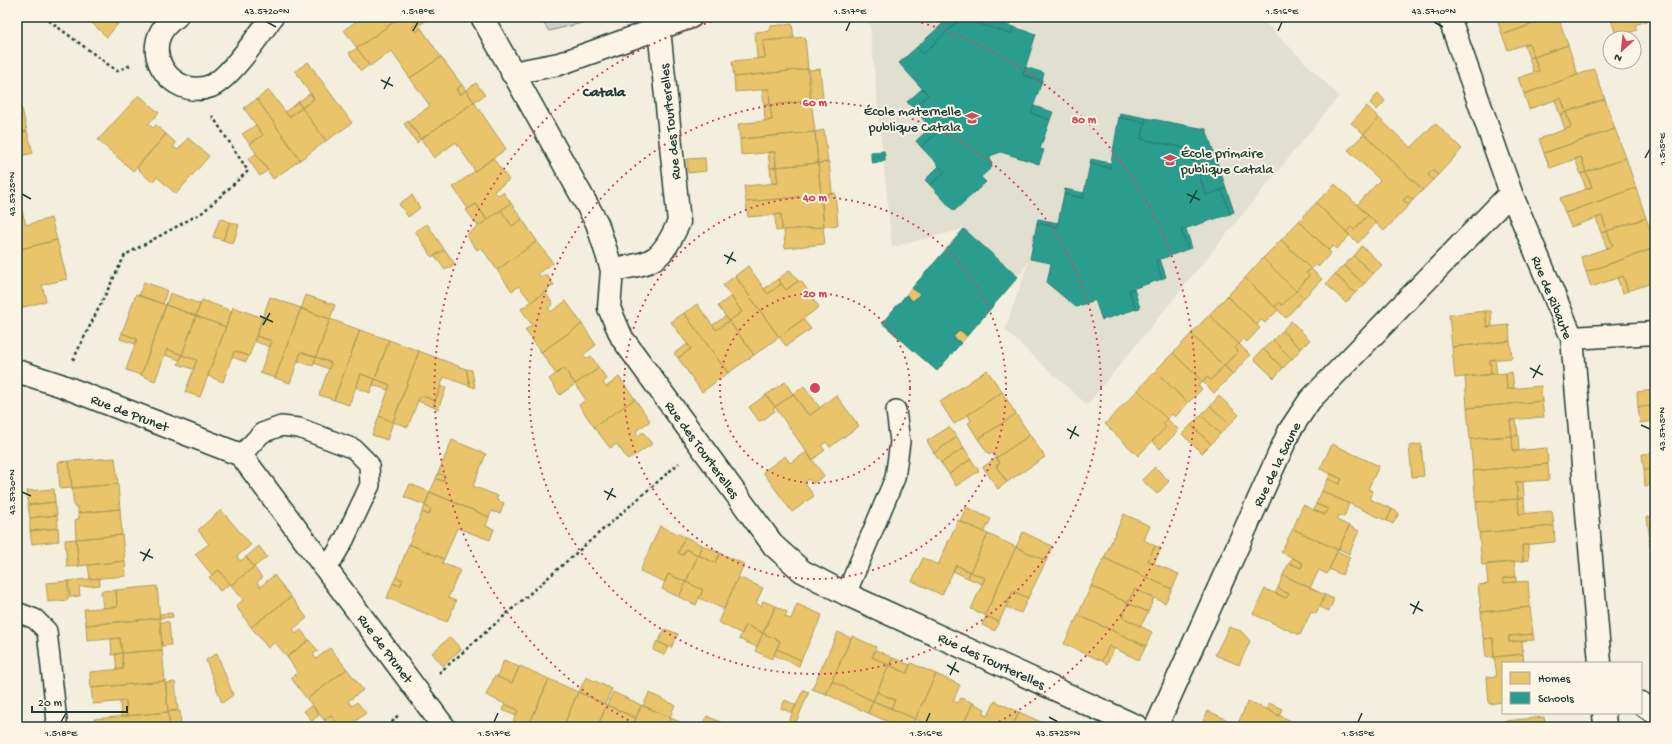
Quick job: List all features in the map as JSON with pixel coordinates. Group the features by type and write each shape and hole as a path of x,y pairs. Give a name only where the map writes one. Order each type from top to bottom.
{"street":[{"path":"176,17 168,22 158,37 155,55 163,70 176,84 194,89 212,86 229,73 272,17"},
{"name":"Rue des Tourterelles","path":"482,17 597,223 612,270 609,308 622,338 774,546 802,571 846,594 1138,727"},
{"path":"512,73 559,64 691,17"},
{"name":"Rue de Ribaute","path":"1449,17 1511,193 1572,338 1600,662"},
{"name":"Rue des Tourterelles","path":"612,270 649,263 668,247 679,222 659,29"},
{"name":"Rue de la Saune","path":"1156,727 1290,430 1310,400 1511,193"},
{"path":"1572,338 1655,333"},
{"name":"Rue de Prunet","path":"17,371 60,385 241,455 444,727"},
{"path":"1642,704 1655,713"},
{"path":"1604,714 1605,727"}],"lane":[{"path":"846,594 895,478 900,442 896,410"},
{"path":"241,455 262,433 281,426 299,428 354,449 368,464 370,485 344,540 327,569"},
{"path":"17,612 36,619 47,631 57,722 54,727"}],"path":[{"path":"44,17 117,71 155,55"},
{"path":"60,385 125,255 203,212 248,171 194,89"},
{"path":"388,727 419,692 699,444"}],"shaded area":[{"path":"539,17 606,17 549,31"},
{"name":"École primaire publique Catala","path":"869,17 1259,17 1339,96 1087,405 1005,330 1029,261 1018,277 964,229 892,247"}],"building: Homes":[{"path":"85,17 115,17 112,20 117,25 107,37"},
{"path":"115,17 118,17 121,20 117,25 112,20"},
{"path":"362,17 401,17 357,48 344,30"},
{"path":"401,17 414,17 418,23 412,27 416,32 421,28 441,57 410,78 391,51 370,66 357,48"},
{"path":"414,17 432,17 419,25 421,28 416,32 412,27 418,23"},
{"path":"1502,17 1552,17 1502,35 1497,19"},
{"path":"1552,17 1558,17 1568,45 1534,57 1529,43 1508,50 1502,35"},
{"path":"1610,17 1655,17 1635,25 1637,30 1615,30"},
{"path":"792,24 794,38 763,41 765,58 757,58 755,32 770,31 770,26"},
{"path":"805,37 808,69 734,77 732,61 765,58 763,41"},
{"path":"1529,43 1534,57 1529,58 1524,45"},
{"path":"1568,45 1578,75 1524,94 1518,78 1539,71 1534,57"},
{"path":"357,48 369,65 361,71 349,53"},
{"path":"441,57 462,85 456,89 460,95 466,90 474,102 421,139 408,121 430,106 410,78"},
{"path":"1534,57 1539,71 1534,73 1529,58"},
{"path":"308,62 352,123 326,141 302,108 314,99 295,71"},
{"path":"808,69 811,101 770,105 769,89 735,92 734,77"},
{"path":"820,69 823,98 811,99 808,70"},
{"path":"1594,69 1605,99 1566,112 1561,98 1529,109 1524,94"},
{"path":"476,83 485,95 474,102 466,90"},
{"path":"462,85 466,90 460,95 456,89"},
{"path":"762,89 769,89 770,105 764,105"},
{"path":"269,90 289,117 302,108 326,141 300,160 257,99"},
{"path":"311,93 314,99 302,108 298,102"},
{"path":"1378,93 1385,101 1377,110 1370,103"},
{"path":"139,95 159,113 148,124 153,128 156,125 166,134 133,171 98,140"},
{"path":"1561,98 1566,112 1560,115 1555,100"},
{"path":"257,99 300,160 273,179 250,144 263,135 244,108"},
{"path":"1605,99 1615,129 1544,153 1539,139 1571,127 1566,112"},
{"path":"811,101 815,132 740,139 738,124 772,120 770,105"},
{"path":"298,102 302,108 289,117 285,112"},
{"path":"474,102 506,149 475,171 456,142 434,158 421,139"},
{"path":"764,105 770,105 772,120 765,121"},
{"path":"1367,106 1379,118 1364,134 1351,123"},
{"path":"22,109 27,131 17,134 17,110"},
{"path":"1566,112 1571,127 1565,129 1560,115"},
{"path":"1379,118 1411,148 1435,123 1462,149 1438,175 1432,170 1428,175 1433,180 1423,190 1364,134"},
{"path":"408,121 421,139 417,143 404,124"},
{"path":"256,125 263,135 250,144 242,134"},
{"path":"1615,129 1626,158 1586,172 1581,157 1550,168 1544,153"},
{"path":"824,130 828,162 818,163 815,132"},
{"path":"27,131 33,153 17,157 17,134"},
{"path":"815,132 818,163 776,167 775,152 741,155 740,139"},
{"path":"166,134 176,143 173,147 178,150 188,138 209,156 176,194 157,177 152,182 137,168"},
{"path":"1364,134 1423,190 1413,200 1408,196 1403,200 1409,205 1384,231 1357,205 1380,180 1348,150"},
{"path":"768,152 775,152 776,167 770,168"},
{"path":"256,154 268,170 260,176 248,159"},
{"path":"1581,157 1586,172 1581,174 1575,159"},
{"path":"493,158 509,180 494,191 498,195 503,192 511,203 487,220 476,204 468,209 453,187"},
{"path":"705,158 706,171 688,173 687,159"},
{"path":"1626,158 1636,188 1565,213 1560,198 1592,187 1586,172"},
{"path":"829,162 832,193 821,195 818,163"},
{"path":"818,163 821,195 746,202 744,186 778,183 776,167"},
{"path":"776,167 778,183 772,183 770,168"},
{"path":"1432,170 1438,175 1433,180 1428,175"},
{"path":"1586,172 1592,187 1586,189 1581,174"},
{"path":"1335,184 1368,215 1354,230 1351,227 1346,232 1316,203"},
{"path":"1636,188 1646,218 1607,231 1602,216 1571,227 1565,213"},
{"path":"835,193 838,225 824,227 821,195"},
{"path":"17,194 26,225 51,218 57,240 17,250"},
{"path":"412,195 420,208 408,217 399,204"},
{"path":"821,195 824,227 782,230 781,214 748,217 746,202"},
{"path":"1408,196 1413,200 1409,205 1403,200"},
{"path":"511,203 522,219 512,226 501,210"},
{"path":"1316,203 1350,235 1336,249 1333,246 1329,250 1299,221"},
{"path":"476,204 487,220 478,226 466,210"},
{"path":"501,210 512,226 522,219 537,241 497,270 481,247 477,250 466,235"},
{"path":"781,214 782,230 776,231 775,215"},
{"path":"1368,215 1376,223 1358,243 1346,232 1351,227 1354,230"},
{"path":"1602,216 1607,231 1601,233 1596,218"},
{"path":"220,218 230,222 223,240 213,237"},
{"path":"1646,218 1655,242 1655,248 1586,272 1581,257 1613,246 1607,231"},
{"path":"1299,221 1331,253 1318,267 1315,264 1311,269 1281,240"},
{"path":"230,222 239,225 233,244 223,240"},
{"path":"427,224 444,249 432,257 415,231"},
{"path":"823,227 825,244 785,248 784,230"},
{"path":"1607,231 1613,246 1607,248 1601,233"},
{"path":"57,240 67,279 42,285 46,301 17,309 17,250"},
{"path":"1281,240 1311,269 1306,273 1309,276 1296,291 1263,258"},
{"path":"537,241 553,263 538,273 541,277 546,274 554,285 531,302 519,286 512,291 497,270"},
{"path":"1362,246 1382,265 1373,274 1354,256"},
{"path":"1655,248 1655,282 1628,291 1623,276 1591,287 1586,272"},
{"path":"445,250 455,264 445,270 435,256"},
{"path":"1354,256 1373,274 1364,284 1344,265"},
{"path":"1263,258 1296,291 1282,305 1279,302 1275,307 1245,278"},
{"path":"1344,265 1364,284 1355,293 1335,274"},
{"path":"748,266 768,294 781,284 786,290 798,281 801,281 819,307 779,337 735,276"},
{"path":"1311,269 1322,279 1304,298 1296,291 1309,276 1306,273"},
{"path":"790,270 798,281 786,290 778,279"},
{"path":"1335,274 1355,293 1346,303 1326,284"},
{"path":"735,276 779,337 754,355 729,321 742,312 723,285"},
{"path":"1623,276 1628,291 1623,293 1617,278"},
{"path":"1245,278 1278,310 1265,323 1261,320 1257,325 1227,296"},
{"path":"778,279 781,284 768,294 764,289"},
{"path":"144,282 167,290 163,304 139,296"},
{"path":"912,288 920,294 913,301 906,295"},
{"path":"1296,291 1304,298 1286,318 1275,307 1279,302 1282,305"},
{"path":"545,292 553,304 548,308 551,312 566,301 582,324 541,352 525,330 532,325 521,309"},
{"path":"170,293 200,304 196,316 166,305"},
{"path":"136,294 166,305 141,375 126,370 137,339 122,333"},
{"path":"306,295 335,305 330,319 301,309"},
{"path":"731,296 742,312 729,321 718,306"},
{"path":"1227,296 1260,328 1247,342 1244,339 1239,344 1209,315"},
{"path":"270,297 301,308 275,378 260,373 272,341 256,336"},
{"path":"202,300 232,311 226,327 196,316"},
{"path":"697,304 716,330 729,321 754,355 728,373 684,313"},
{"path":"166,305 196,316 182,355 167,349 155,381 141,375"},
{"path":"233,307 263,318 249,356 234,351 223,382 208,376"},
{"path":"301,308 330,319 316,357 301,352 290,383 275,378"},
{"path":"1485,311 1491,311 1492,326 1487,327"},
{"path":"1485,311 1487,327 1509,325 1510,341 1452,347 1449,315"},
{"path":"684,313 728,373 702,392 678,358 691,349 671,322"},
{"path":"1209,315 1239,344 1235,348 1238,351 1224,366 1191,334"},
{"path":"196,316 226,327 200,397 185,392 197,360 182,355"},
{"path":"726,316 729,321 716,330 713,325"},
{"path":"330,319 360,330 334,400 319,395 331,363 316,357"},
{"path":"803,319 811,329 786,346 779,337"},
{"path":"1291,321 1310,340 1301,349 1282,331"},
{"path":"582,324 596,345 583,355 586,359 591,356 599,368 575,384 564,368 556,374 541,352"},
{"path":"360,330 389,340 375,379 361,374 349,405 334,400"},
{"path":"960,330 967,336 961,343 953,337"},
{"path":"1282,331 1301,349 1292,359 1273,340"},
{"path":"122,333 137,339 135,344 120,339"},
{"path":"1191,334 1224,366 1211,380 1207,377 1203,382 1173,353"},
{"path":"256,336 272,341 270,347 254,341"},
{"path":"389,340 419,351 393,422 379,416 390,385 375,379"},
{"path":"1273,340 1292,359 1283,368 1263,349"},
{"path":"1510,341 1512,358 1490,360 1491,374 1455,378 1452,347"},
{"path":"688,344 691,349 678,358 674,353"},
{"path":"1239,344 1250,355 1233,374 1224,366 1238,351 1235,348"},
{"path":"167,349 182,355 180,360 165,355"},
{"path":"1263,349 1283,368 1274,378 1254,359"},
{"path":"234,351 249,356 246,362 232,357"},
{"path":"419,351 466,369 470,386 444,377 435,401 420,395 408,427 393,422"},
{"path":"301,352 316,357 313,366 298,361"},
{"path":"1173,353 1203,382 1198,386 1202,389 1188,403 1155,371"},
{"path":"182,355 197,360 193,369 178,364"},
{"path":"316,357 331,363 329,369 314,363"},
{"path":"1495,359 1497,374 1491,374 1490,360"},
{"path":"1224,366 1233,374 1214,393 1203,382 1207,377 1211,380"},
{"path":"564,368 575,384 560,395 549,379"},
{"path":"599,368 607,379 603,382 606,387 619,377 635,399 594,427 579,405 586,400 575,384"},
{"path":"466,369 472,370 475,388 470,386"},
{"path":"987,370 1002,392 954,424 940,402"},
{"path":"1155,371 1188,403 1175,417 1172,414 1167,419 1138,390"},
{"path":"1512,372 1514,388 1507,389 1506,373"},
{"path":"1506,373 1507,389 1541,386 1542,401 1467,408 1465,377"},
{"path":"361,374 375,379 370,393 356,387"},
{"path":"375,379 390,385 388,390 373,385"},
{"path":"785,382 793,394 775,407 766,395"},
{"path":"441,386 446,388 438,409 433,407"},
{"path":"804,386 820,408 809,416 793,394"},
{"path":"1138,390 1167,419 1163,424 1166,427 1138,456 1105,424"},
{"path":"1655,390 1655,406 1638,407 1637,392"},
{"path":"1002,392 1016,414 978,439 968,423 971,421 968,415"},
{"path":"793,394 809,416 836,395 859,426 830,447 826,442 821,446 825,450 812,460 775,407"},
{"path":"420,395 435,401 433,407 418,401"},
{"path":"766,395 775,407 773,409 775,411 763,420 759,421 749,407"},
{"path":"1219,396 1239,415 1230,424 1210,406"},
{"path":"635,399 650,421 636,431 638,436 643,432 652,444 628,460 617,444 610,448 594,427"},
{"path":"1542,401 1544,417 1510,420 1512,436 1470,439 1467,408"},
{"path":"1210,406 1230,424 1220,434 1201,415"},
{"path":"1655,406 1655,421 1640,423 1638,407"},
{"path":"1016,414 1030,435 996,458 992,453 989,455 978,439"},
{"path":"1201,415 1220,434 1211,444 1191,425"},
{"path":"379,416 393,422 387,440 372,435"},
{"path":"1167,419 1179,430 1160,449 1152,441 1166,427 1163,424"},
{"path":"1510,420 1516,420 1518,435 1512,436"},
{"path":"1191,425 1211,444 1202,453 1182,434"},
{"path":"949,427 957,437 934,453 927,441"},
{"path":"1030,435 1045,457 1007,482 996,466 1000,463 996,458"},
{"path":"1518,435 1519,451 1513,451 1512,436"},
{"path":"1512,436 1513,451 1547,448 1548,464 1473,471 1470,439"},
{"path":"957,437 964,448 941,463 934,453"},
{"path":"452,440 486,454 473,486 498,496 496,500 504,503 500,514 492,511 489,517 430,492 436,479 443,481 445,476 438,473"},
{"path":"1332,444 1379,466 1368,489 1373,491 1369,499 1392,509 1387,521 1322,491 1328,479 1339,484 1342,479 1320,469"},
{"path":"1421,444 1424,476 1412,477 1409,446"},
{"path":"964,448 971,459 949,474 941,463"},
{"path":"807,452 824,476 812,484 809,479 804,482 814,496 792,512 763,472 785,456 790,463"},
{"path":"1655,453 1655,469 1644,470 1642,454"},
{"path":"115,458 118,484 72,488 69,461"},
{"path":"996,458 1000,463 996,466 1007,482 998,489 983,467"},
{"path":"971,459 979,471 956,486 949,474"},
{"path":"69,461 72,488 60,489 58,462"},
{"path":"1548,464 1549,480 1516,482 1518,499 1476,502 1473,471"},
{"path":"1155,467 1169,481 1157,494 1142,480"},
{"path":"1655,469 1655,485 1645,486 1644,470"},
{"path":"438,473 445,476 443,481 436,479"},
{"path":"1331,474 1342,479 1339,484 1328,479"},
{"path":"1516,482 1523,482 1524,498 1518,499"},
{"path":"118,484 120,509 78,513 78,507 74,507 72,488"},
{"path":"410,484 430,492 425,505 404,497"},
{"path":"54,489 55,502 28,505 27,491"},
{"path":"1322,491 1349,504 1344,517 1339,515 1337,520 1349,526 1338,550 1293,529 1303,505 1325,515 1328,509 1316,504"},
{"path":"430,492 489,517 486,526 494,529 490,540 457,528 444,559 409,544 422,512 429,515 431,509 425,506"},
{"path":"1524,498 1525,514 1519,514 1518,499"},
{"path":"1518,499 1519,514 1552,511 1554,526 1479,533 1476,502"},
{"path":"55,502 57,515 30,518 28,505"},
{"path":"1316,504 1328,509 1325,515 1314,510"},
{"path":"425,506 431,509 429,515 422,512"},
{"path":"966,507 991,519 984,532 960,521"},
{"path":"120,509 122,535 76,539 75,520 79,519 78,513"},
{"path":"1392,509 1399,513 1393,524 1387,521"},
{"path":"221,510 251,545 237,556 240,561 246,557 254,567 231,585 219,570 212,575 195,554 209,544 198,530"},
{"path":"1124,514 1150,526 1144,540 1155,546 1148,561 1179,574 1172,589 1104,558"},
{"path":"57,515 58,528 30,531 30,518"},
{"path":"1655,516 1655,532 1649,533 1647,517"},
{"path":"958,520 988,534 970,572 956,565 942,595 912,581 923,558 938,565"},
{"path":"660,526 685,537 678,553 683,555 686,549 698,555 686,582 668,574 665,582 640,571"},
{"path":"1349,526 1359,531 1349,554 1339,549"},
{"path":"1554,526 1555,542 1522,545 1523,561 1482,565 1479,533"},
{"path":"58,528 59,541 32,544 30,531"},
{"path":"1293,529 1338,550 1327,574 1319,570 1310,588 1283,575 1289,563 1301,568 1303,563 1281,552"},
{"path":"1023,532 1052,546 1046,561 1016,547"},
{"path":"1655,532 1655,548 1650,548 1649,533"},
{"path":"988,534 1016,547 985,615 971,609 985,578 970,572"},
{"path":"122,535 125,561 79,566 76,539"},
{"path":"685,537 702,545 698,555 686,549 683,555 678,553"},
{"path":"76,539 79,566 67,567 65,540"},
{"path":"409,544 444,559 442,563 460,570 448,598 456,601 447,622 387,598 393,583 400,586 403,580 396,577"},
{"path":"702,545 720,553 715,563 698,555"},
{"path":"1522,545 1528,545 1529,560 1523,561"},
{"path":"259,546 267,557 254,567 246,557"},
{"path":"1155,546 1161,548 1154,563 1148,561"},
{"path":"1016,547 1046,561 1028,598 1013,591 999,622 985,615"},
{"path":"1337,551 1350,557 1342,575 1329,569"},
{"path":"720,553 744,564 724,609 699,598 703,590 686,582 698,555 715,563"},
{"path":"1104,558 1172,589 1165,603 1135,589 1128,603 1091,586"},
{"path":"1292,558 1303,563 1301,568 1289,563"},
{"path":"125,561 126,576 90,579 88,565"},
{"path":"1514,562 1516,577 1503,578 1504,583 1528,581 1530,607 1481,612 1478,585 1488,584 1486,564"},
{"path":"956,565 970,572 968,578 953,571"},
{"path":"254,567 262,578 257,582 260,587 274,575 291,597 251,627 236,606 243,600 231,585"},
{"path":"219,570 230,584 220,591 209,577"},
{"path":"970,572 985,578 982,584 968,578"},
{"path":"668,574 686,582 679,597 662,589"},
{"path":"1283,575 1325,595 1316,614 1311,612 1300,635 1253,614 1265,589 1286,598 1289,594 1278,588"},
{"path":"396,577 403,580 400,586 393,583"},
{"path":"738,577 763,588 756,603 761,606 763,601 776,606 763,633 746,625 742,634 718,622"},
{"path":"1516,577 1516,582 1504,583 1503,578"},
{"path":"99,578 100,585 79,587 80,596 70,597 68,581"},
{"path":"68,581 68,600 48,602 46,583"},
{"path":"686,582 703,590 696,605 679,597"},
{"path":"157,586 160,618 86,625 84,609 117,607 116,590"},
{"path":"1091,586 1128,603 1122,617 1152,632 1146,646 1078,615"},
{"path":"1278,588 1289,594 1286,598 1275,593"},
{"path":"1135,589 1154,598 1148,612 1128,603"},
{"path":"116,590 117,607 103,608 101,591"},
{"path":"1013,591 1028,598 1021,613 1006,607"},
{"path":"1325,595 1334,599 1329,611 1320,607"},
{"path":"291,597 307,618 293,629 296,634 301,630 309,640 287,657 275,642 268,648 251,627"},
{"path":"1128,603 1148,612 1141,626 1122,617"},
{"path":"797,604 822,615 801,660 777,649 780,641 763,633 776,606 787,612 785,617 791,619"},
{"path":"1530,607 1533,634 1509,636 1509,642 1522,641 1523,654 1494,657 1493,638 1483,639 1481,612"},
{"path":"172,613 173,617 160,618 159,614"},
{"path":"1078,615 1146,646 1139,660 1109,646 1102,661 1064,644"},
{"path":"986,616 999,622 995,631 982,625"},
{"path":"160,618 162,650 122,653 120,638 87,641 86,625"},
{"path":"160,622 169,622 171,645 162,646"},
{"path":"746,625 763,633 757,647 739,639"},
{"path":"1229,627 1241,631 1250,641 1239,665 1215,655"},
{"path":"665,629 678,634 671,648 658,642"},
{"path":"838,632 851,638 826,694 812,689"},
{"path":"763,633 780,641 772,659 755,651"},
{"path":"1533,634 1534,640 1509,642 1509,636"},
{"path":"852,636 876,647 872,657 889,665 873,701 832,681"},
{"path":"450,637 461,649 443,666 432,653"},
{"path":"120,638 122,653 112,655 111,639"},
{"path":"1493,638 1494,657 1486,658 1484,639"},
{"path":"309,640 318,651 313,654 316,659 330,648 347,669 307,699 291,678 298,673 287,657"},
{"path":"657,641 668,647 664,655 653,650"},
{"path":"1109,646 1114,649 1107,664 1102,661"},
{"path":"777,649 801,660 799,666 774,655"},
{"path":"162,650 165,681 91,688 90,672 123,669 122,653"},
{"path":"876,650 893,658 889,665 872,657"},
{"path":"122,653 123,669 117,670 115,654"},
{"path":"217,653 233,695 222,703 206,660"},
{"path":"1523,654 1524,662 1502,662 1502,702 1489,704 1487,677 1497,676 1494,657"},
{"path":"893,658 910,665 907,673 889,665"},
{"path":"504,660 519,667 512,683 497,677"},
{"path":"911,663 936,674 915,719 891,708 895,700 877,692 889,665 907,673"},
{"path":"520,666 549,679 528,727 511,727 518,710 486,695 495,676 512,683"},
{"path":"347,669 363,690 348,701 352,706 357,702 366,713 348,727 340,727 331,715 324,720 307,699"},
{"path":"936,674 960,685 953,701 958,703 961,698 973,703 962,727 954,727 943,722 941,727 931,727 915,719"},
{"path":"586,677 612,689 605,704 579,692"},
{"path":"549,679 578,692 563,727 556,727 547,723 545,727 528,727"},
{"path":"165,681 168,712 127,716 126,701 93,704 91,688"},
{"path":"832,681 873,701 868,713 826,694"},
{"path":"175,682 178,710 168,711 166,683"},
{"path":"803,690 809,692 794,727 786,727"},
{"path":"578,692 607,705 597,727 563,727"},
{"path":"613,692 641,705 635,718 607,705"},
{"path":"877,692 895,700 891,708 873,701"},
{"path":"649,693 675,705 670,717 643,706"},
{"path":"785,700 796,705 792,713 781,708"},
{"path":"120,701 126,701 127,716 121,717"},
{"path":"873,701 915,719 912,727 900,727 868,713"},
{"path":"995,701 1019,712 1012,727 962,727 973,703 985,709 983,714 988,716"},
{"path":"1248,701 1300,725 1299,727 1237,726"},
{"path":"1269,703 1282,709 1279,716 1266,709"},
{"path":"505,704 518,710 516,716 502,710"},
{"path":"312,705 319,715 312,721 304,711"},
{"path":"607,705 636,718 632,727 597,727"},
{"path":"642,705 671,718 667,727 632,727"},
{"path":"180,711 181,726 170,727 168,712"},
{"path":"1208,711 1232,722 1230,727 1211,727 1202,723"},
{"path":"168,712 170,727 95,727 94,719"},
{"path":"1019,712 1043,723 1041,727 1012,727"},
{"path":"331,715 340,727 329,727 324,720"},
{"path":"707,716 731,727 702,727"},
{"path":"1544,717 1545,727 1487,727 1487,723"},
{"path":"671,718 691,727 667,727"}],"building: Schools":[{"path":"950,17 985,17 1013,27 1011,34 961,18 923,54 917,47"},
{"path":"961,18 1011,34 1013,27 1036,34 1023,75 1042,81 1031,113 1050,120 1040,149 1044,150 1039,164 1001,152 990,156 992,167 981,177 986,182 954,211 930,185 945,172 921,147 936,134 913,108 928,95 899,63 917,47 923,54"},
{"path":"1025,67 1044,73 1042,81 1023,75"},
{"path":"923,88 928,95 913,108 907,102"},
{"path":"1034,106 1053,112 1050,120 1031,113"},
{"path":"1120,113 1146,118 1145,123 1119,117"},
{"path":"1119,117 1145,123 1141,139 1190,149 1206,195 1222,190 1230,214 1181,230 1188,249 1156,261 1162,279 1129,290 1136,309 1102,320 1095,300 1076,307 1047,283 1051,263 1030,259 1037,223 1057,227 1064,194 1083,198 1090,164 1110,168"},
{"path":"1146,118 1206,129 1226,188 1206,195 1190,149 1141,139"},
{"path":"931,127 936,134 921,147 916,141"},
{"path":"884,151 885,156 871,158 871,152"},
{"path":"885,156 885,161 872,163 871,158"},
{"path":"1091,159 1110,163 1110,168 1090,164"},
{"path":"939,166 945,172 930,185 925,180"},
{"path":"1226,188 1234,212 1230,214 1222,190"},
{"path":"1065,189 1084,193 1083,198 1064,194"},
{"path":"1038,219 1058,223 1057,227 1037,223"},
{"path":"964,229 1018,277 967,336 960,330 953,337 961,343 937,371 882,323 906,295 913,301 920,294 912,288"},
{"path":"1186,229 1192,248 1188,249 1181,230"},
{"path":"1160,259 1166,277 1162,279 1156,261"},
{"path":"1134,289 1140,308 1136,309 1129,290"}],"place":[{"name":"École maternelle publique Catala","path":"972,118"},
{"name":"École primaire publique Catala","path":"1170,160"}],"district":[{"name":"Catala","path":"604,91"}]}
